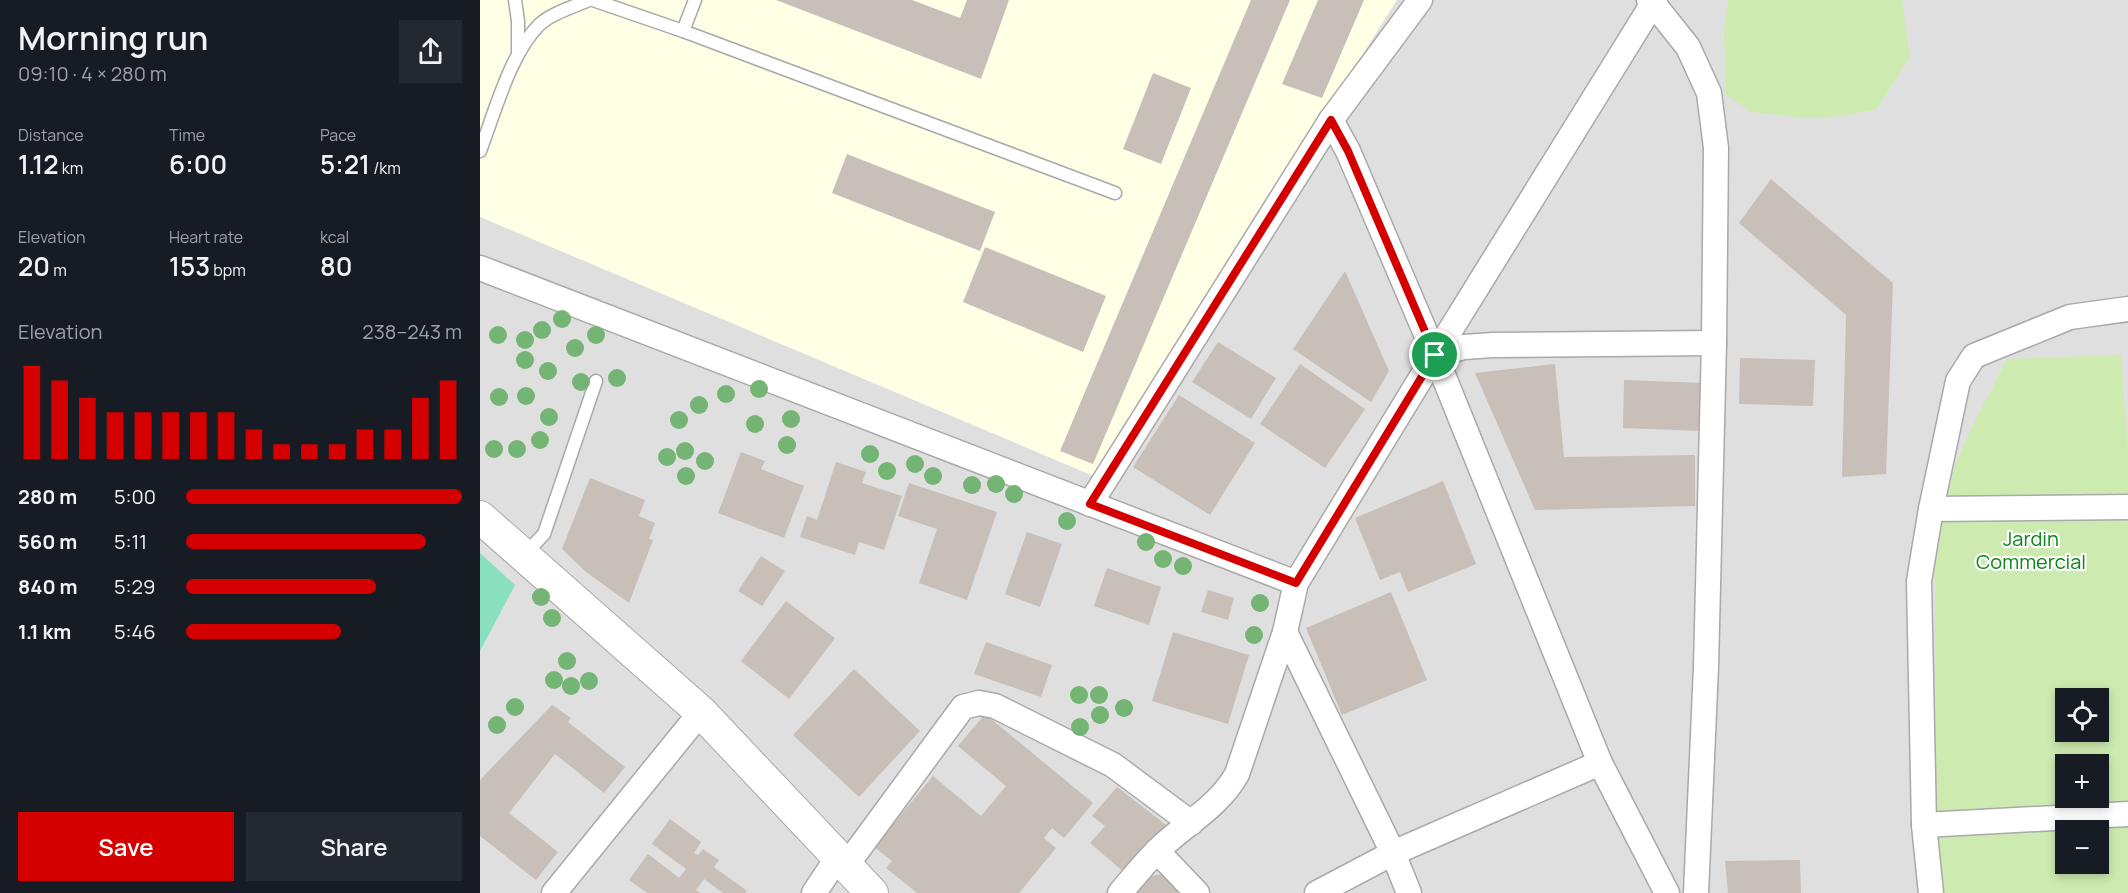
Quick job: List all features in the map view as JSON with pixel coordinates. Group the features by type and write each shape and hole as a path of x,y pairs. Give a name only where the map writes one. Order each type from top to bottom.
{"street":[{"path":"1090,504 1331,120 1420,0"},
{"path":"1120,893 1157,851 1215,804 1228,790 1237,774 1285,632 1296,583 1652,1 1688,47 1709,93 1716,148 1706,667 1696,893"},
{"path":"1331,120 1348,151 1435,355 1600,763 1667,893"},
{"path":"480,268 1296,583"},
{"path":"1931,893 1924,825 1919,581 1931,509 1958,381 1974,356 2070,317 2128,309"},
{"path":"1435,355 1464,347 1493,345 1714,343"},
{"path":"1931,509 2128,507"},
{"path":"480,517 700,712 872,893"},
{"path":"1285,632 1393,853 1409,893"},
{"path":"814,893 842,861 963,707 979,704 995,706 1113,765 1191,823"},
{"path":"554,893 700,712"},
{"path":"1317,893 1393,853 1600,763"},
{"path":"1924,825 2128,814"},
{"path":"1157,851 1197,893"}],"lane":[{"path":"515,0 518,21 518,53"},
{"path":"480,151 518,53 540,24 560,12 589,0"},
{"path":"593,0 683,31 1115,194"},
{"path":"683,31 695,0"},
{"path":"523,555 544,534 596,381"}],"shaded area":[{"path":"480,0 2128,0 2128,893 480,893"},
{"path":"480,0 1397,0 1096,477 480,217"}],"green space":[{"path":"1728,0 1902,0 1910,57 1877,109 1843,116 1805,118 1752,112 1726,95 1724,31"},
{"name":"Jardin Commercial","path":"2121,355 2128,454 2128,893 1936,893 1935,590 1932,518 1972,427 2007,359"},
{"path":"480,553 515,585 480,651"}],"building":[{"path":"776,0 912,0 960,18 967,0 1009,0 981,79"},
{"path":"1251,0 1290,0 1093,464 1060,451"},
{"path":"1318,0 1364,0 1322,98 1282,84"},
{"path":"1153,73 1191,88 1161,164 1123,149"},
{"path":"847,154 995,212 980,251 832,193"},
{"path":"1771,179 1893,283 1886,474 1842,477 1846,315 1739,223"},
{"path":"985,247 1106,296 1083,352 963,302"},
{"path":"1345,271 1389,371 1371,402 1293,349"},
{"path":"1218,342 1276,378 1251,419 1192,382"},
{"path":"1740,358 1815,360 1813,406 1739,404"},
{"path":"1300,364 1365,409 1325,468 1260,424"},
{"path":"1555,364 1564,457 1695,455 1695,506 1535,510 1475,373"},
{"path":"1624,380 1704,383 1702,431 1623,428"},
{"path":"1179,395 1255,443 1210,515 1133,467"},
{"path":"741,452 765,461 761,469 804,486 784,538 718,513"},
{"path":"836,462 866,472 862,483 902,496 884,550 859,542 855,555 800,537 807,516 817,520"},
{"path":"590,478 645,500 639,516 655,523 649,539 653,540 629,603 586,572 562,549"},
{"path":"1443,481 1476,564 1408,592 1400,572 1380,580 1355,518"},
{"path":"909,483 997,512 967,600 919,583 937,529 898,516"},
{"path":"1027,532 1062,544 1040,607 1005,594"},
{"path":"761,556 785,571 762,606 738,591"},
{"path":"1107,568 1161,587 1149,625 1094,606"},
{"path":"1208,590 1234,598 1228,620 1201,612"},
{"path":"1391,592 1427,680 1342,715 1306,628"},
{"path":"786,601 835,638 789,699 741,661"},
{"path":"1173,632 1249,655 1228,724 1152,701"},
{"path":"986,642 1052,665 1041,697 974,674"},
{"path":"854,669 920,731 859,797 793,735"},
{"path":"552,705 571,718 568,722 625,767 604,793 555,754 509,813 558,852 536,880 480,836 480,780"},
{"path":"985,714 1093,803 1064,838 1052,828 1044,838 1056,848 1019,893 917,893 886,868 892,861 874,847 933,776 981,816 1006,786 958,746"},
{"path":"1117,787 1166,825 1125,873 1090,843 1105,826 1092,816"},
{"path":"670,819 701,842 694,853 698,855 703,849 719,860 714,867 747,891 745,893 723,893 704,879 696,890 700,893 647,893 629,880 648,854 679,878 686,869 652,844"},
{"path":"1800,860 1801,893 1728,893 1725,861"},
{"path":"1162,874 1185,893 1136,893 1152,876"}],"route":[{"path":"1331,120 1348,151 1435,355 1296,583 1090,504 1331,120"}]}
